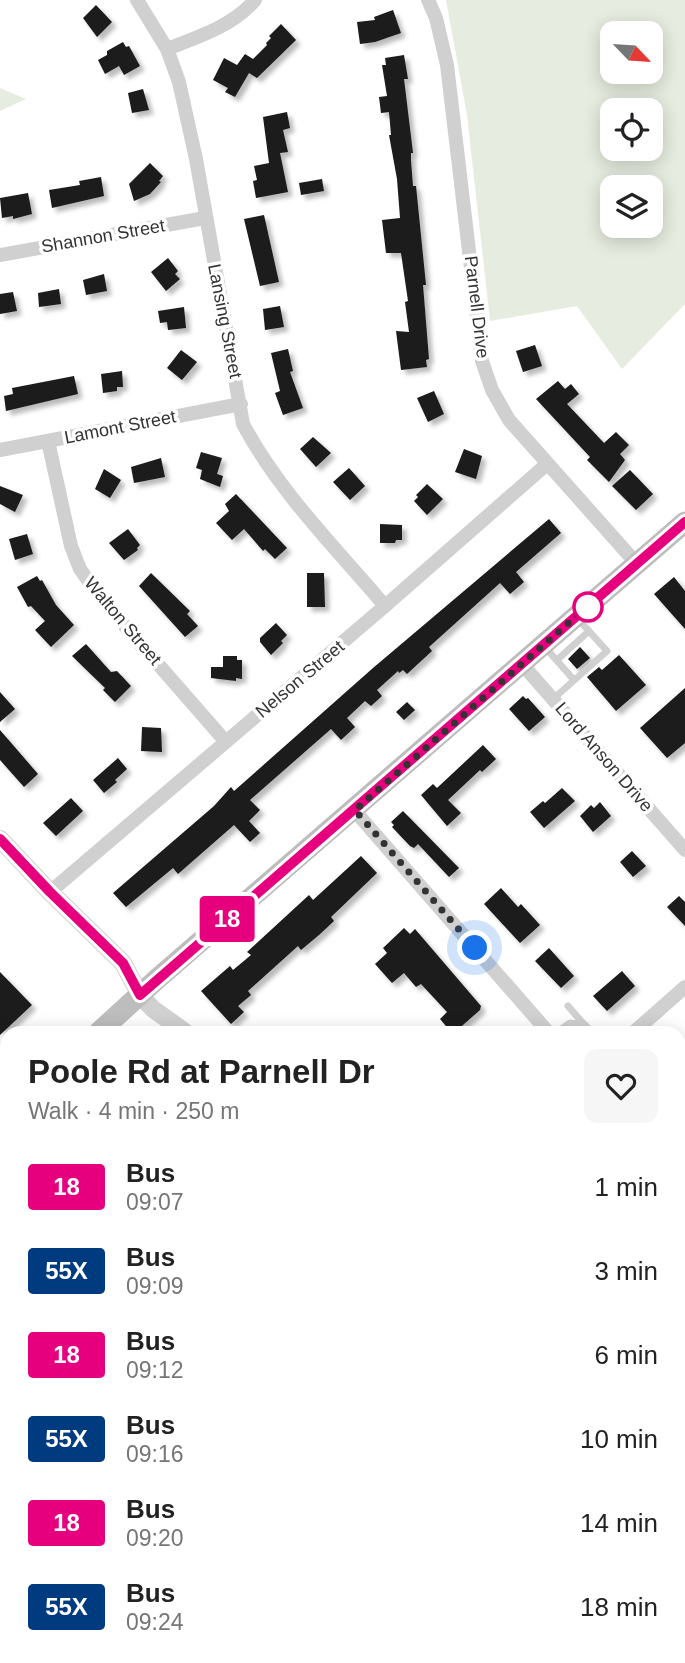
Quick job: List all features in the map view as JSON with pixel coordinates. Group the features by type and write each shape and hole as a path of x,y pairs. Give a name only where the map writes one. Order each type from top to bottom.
{"main road":[{"path":"106,1026 522,664 550,653 582,624 636,564 685,522"}],"street":[{"name":"Lansing Street","path":"137,0 167,49 178,82 196,159 243,424 283,485 385,606"},
{"path":"167,49 219,28 247,9 255,0"},
{"name":"Parnell Drive","path":"428,0 436,18 447,65 482,361 492,390 509,420 636,564"},
{"name":"Shannon Street","path":"0,255 205,218"},
{"name":"Lamont Street","path":"0,450 241,404"},
{"name":"Walton Street","path":"48,441 71,545 80,569 103,601 226,742"},
{"name":"Nelson Street","path":"50,892 547,464"},
{"name":"Lord Anson Drive","path":"522,664 685,850"},
{"path":"355,810 543,1026"},
{"path":"0,838 50,892 123,963 140,995 153,1009 177,1026"},
{"path":"641,1026 685,988"}],"lane":[{"path":"553,699 607,651 582,624"},
{"path":"550,653 574,680"},
{"path":"568,1006 584,1026"},
{"path":"566,1026 579,1022"},
{"path":"577,1026 579,1022"}],"shaded area":[{"path":"446,0 685,0 685,304 622,369 577,306 490,321 467,115"},
{"path":"0,88 26,99 0,111"}],"building":[{"path":"96,5 112,22 97,37 83,18"},
{"path":"393,10 401,33 360,44 357,22 375,20 374,17"},
{"path":"281,24 296,40 257,78 249,73 235,97 225,92 228,88 213,80 224,58 237,65 245,54 253,59 267,45 271,38 269,36"},
{"path":"123,42 126,47 129,46 140,66 124,75 119,66 105,74 98,60"},
{"path":"404,55 408,79 404,79 413,153 413,186 416,186 426,285 423,285 429,359 426,360 427,367 401,370 396,331 409,332 405,302 408,301 401,253 386,253 382,220 400,218 397,179 389,135 389,112 381,113 379,97 387,96 382,65 386,65 385,58"},
{"path":"143,89 149,110 132,113 128,93"},
{"path":"287,112 290,128 283,130 288,152 280,153 288,192 256,198 253,181 257,180 254,166 269,163 263,117"},
{"path":"150,163 163,176 159,181 161,182 150,194 134,201 129,184"},
{"path":"101,177 104,196 52,208 49,190 80,185 79,181"},
{"path":"322,179 324,191 301,195 299,183"},
{"path":"28,193 32,214 13,219 13,216 2,218 0,198"},
{"path":"264,215 279,282 260,286 244,219"},
{"path":"168,258 178,271 175,274 180,279 166,291 151,272"},
{"path":"104,274 107,291 86,295 83,280"},
{"path":"59,289 61,304 39,307 38,293"},
{"path":"13,292 17,311 0,314 0,294"},
{"path":"280,306 284,327 265,330 263,309"},
{"path":"184,307 186,328 168,330 167,322 160,323 158,311"},
{"path":"535,345 542,366 523,372 516,351"},
{"path":"288,349 293,371 290,372 303,408 283,415 275,393 280,391 271,353"},
{"path":"181,350 197,362 182,380 167,368"},
{"path":"122,371 123,387 117,387 117,391 103,393 101,374"},
{"path":"74,376 78,394 6,411 4,396 13,394 12,388"},
{"path":"558,381 565,389 571,384 579,394 567,404 604,443 616,432 629,445 620,454 625,460 609,482 587,460 590,457 536,399"},
{"path":"434,391 444,414 428,422 417,398"},
{"path":"313,437 331,453 316,467 300,449"},
{"path":"464,449 482,456 476,479 455,472"},
{"path":"201,452 222,458 217,474 223,476 220,487 200,479 202,470 196,468"},
{"path":"161,458 165,477 134,483 131,467"},
{"path":"349,468 365,486 350,500 333,482"},
{"path":"104,469 121,480 110,498 95,489"},
{"path":"630,470 653,494 636,510 612,486"},
{"path":"427,484 443,499 427,515 414,501"},
{"path":"0,486 23,495 15,512 0,504"},
{"path":"236,494 287,548 275,559 265,549 263,551 244,529 232,540 216,523 229,511 225,504"},
{"path":"549,519 561,533 516,572 524,582 510,594 500,583 429,647 432,651 407,674 403,670 399,673 398,671 377,690 382,696 371,706 365,701 347,718 355,727 341,740 331,729 250,800 260,810 249,821 260,833 250,842 234,825 178,874 173,868 126,907 113,893 214,806 231,787 234,791 373,668"},
{"path":"380,524 402,525 402,540 380,543"},
{"path":"128,529 140,545 138,550 124,560 109,543"},
{"path":"27,534 33,554 15,560 9,539"},
{"path":"151,573 190,611 187,614 198,626 185,637 139,586"},
{"path":"307,573 324,573 325,607 307,607"},
{"path":"37,576 56,605 74,625 51,647 35,630 45,621 31,606 28,607 17,587"},
{"path":"674,577 685,591 685,629 654,594"},
{"path":"276,623 287,635 271,655 260,642 260,638"},
{"path":"86,644 111,672 117,671 131,686 115,702 103,690 105,688 72,656"},
{"path":"580,647 590,658 577,669 568,659"},
{"path":"619,655 646,685 616,711 587,677 599,667 602,670"},
{"path":"223,656 237,656 237,660 242,660 242,679 236,678 236,681 211,678 211,667 223,667"},
{"path":"685,688 685,743 667,758 640,728"},
{"path":"0,692 15,709 0,722"},
{"path":"523,696 545,717 529,731 509,709"},
{"path":"407,702 415,710 404,720 396,712"},
{"path":"142,727 161,728 162,752 141,751"},
{"path":"0,730 38,774 24,787 0,760"},
{"path":"483,745 496,759 448,800 461,813 447,826 421,795 433,784 437,788"},
{"path":"118,758 127,769 104,793 93,780"},
{"path":"562,788 575,801 544,828 530,812"},
{"path":"71,798 83,811 56,836 43,823"},
{"path":"600,802 611,816 593,832 580,816 591,805 594,808"},
{"path":"403,811 459,868 449,877 418,844 414,848 410,846 392,827 394,825 391,822"},
{"path":"632,851 646,866 633,877 620,862"},
{"path":"361,856 377,873 331,917 334,921 319,935 301,950 298,946 248,991 251,995 238,1006 244,1012 231,1024 201,991 230,966 233,970 251,955 247,952 309,895 313,900"},
{"path":"501,888 518,907 521,904 540,925 520,943 484,904"},
{"path":"679,896 685,902 685,926 667,907"},
{"path":"404,928 410,934 415,929 481,1006 480,1010 462,1026 446,1026 440,1019 447,1012 421,984 416,987 404,973 392,983 375,964 387,953 383,948"},
{"path":"549,948 574,976 561,988 535,961"},
{"path":"622,971 635,986 607,1011 593,996"},
{"path":"0,972 32,1005 10,1026 0,1026"}],"bus line":[{"name":"18","path":"0,839 123,963 140,995 685,522"}],"route":[{"path":"475,948 355,810 596,599 588,607"}]}
